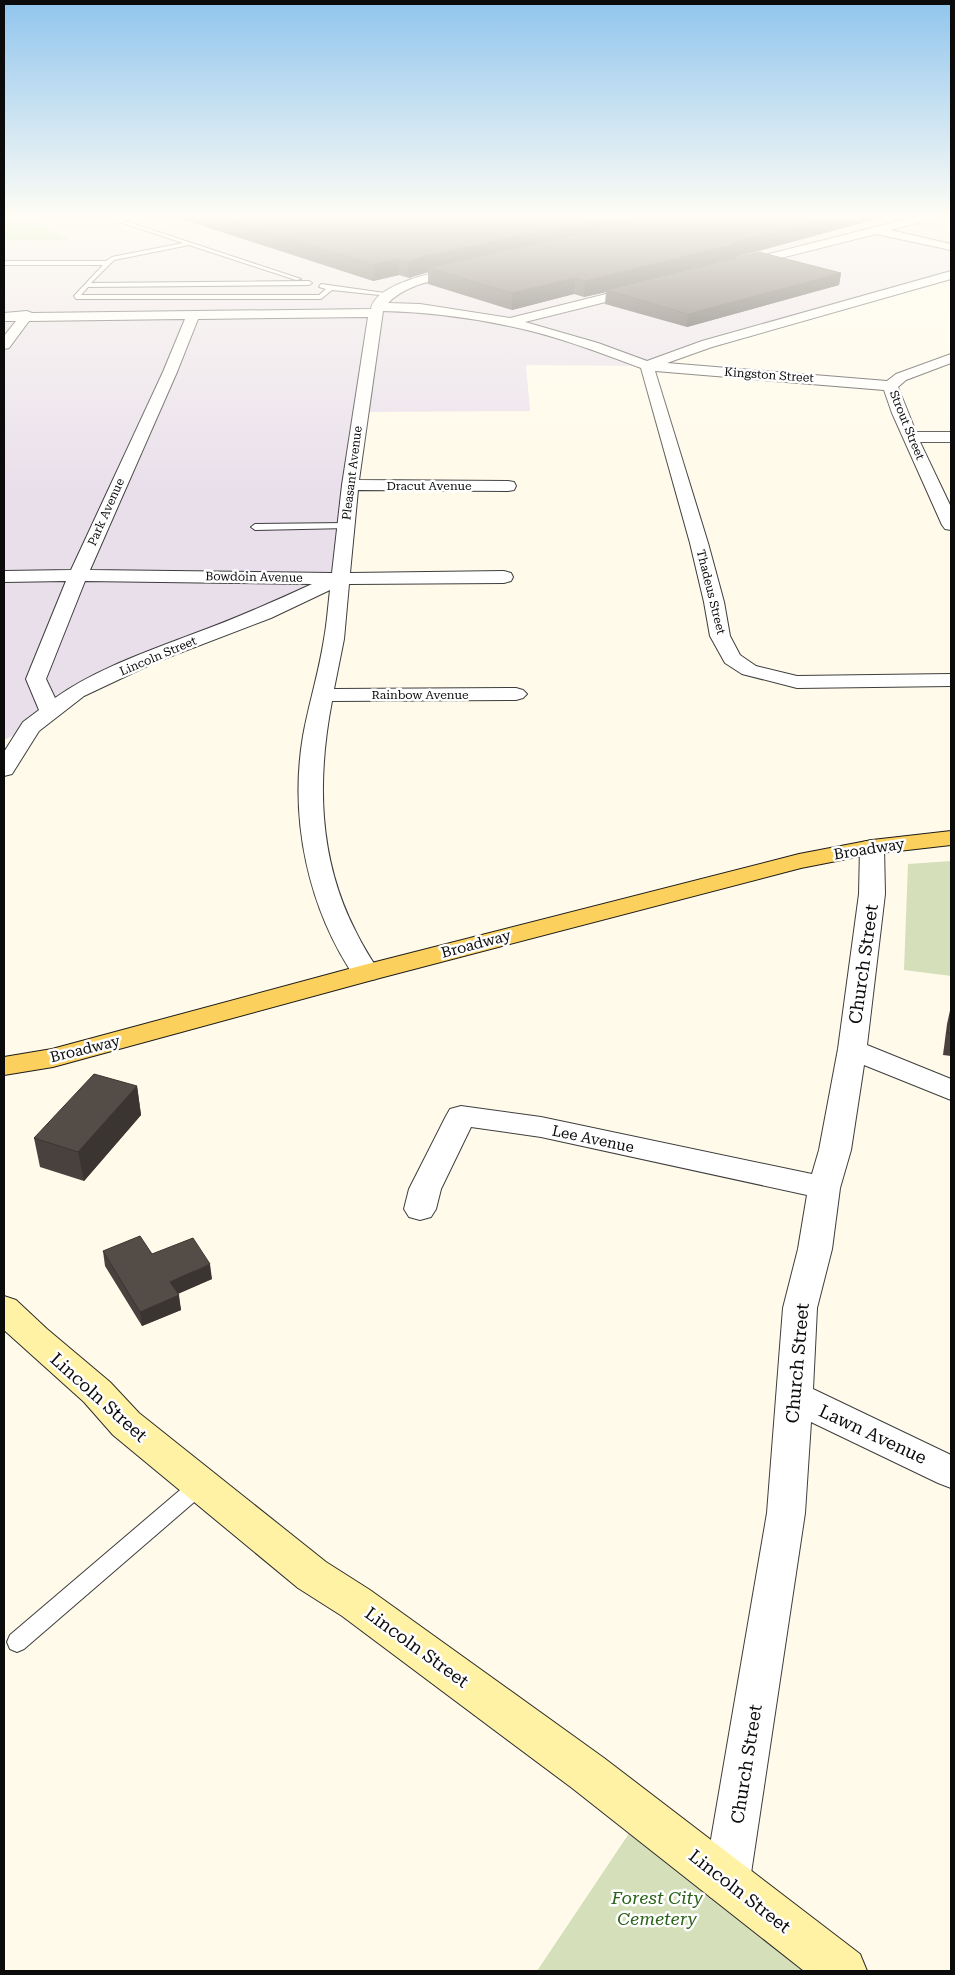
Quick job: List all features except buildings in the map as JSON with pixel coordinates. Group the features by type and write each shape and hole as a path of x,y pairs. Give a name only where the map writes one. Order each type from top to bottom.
{"main road":[{"name":"Broadway","path":"4,1066 53,1058 366,973 790,864 872,847 951,838"},
{"name":"Lincoln Street","path":"4,1308 35,1339 97,1392 126,1424 312,1575 356,1602 588,1773 843,1971"}],"street":[{"path":"511,322 570,307"},
{"path":"4,317 27,315 193,315 420,308 511,322 593,346 647,366 707,344 837,307"},
{"name":"Pleasant Avenue","path":"366,973 341,929 326,888 312,832 310,798 314,737 334,639 350,485 376,310"},
{"path":"4,346 27,315"},
{"name":"Park Avenue","path":"50,711 36,679 77,576 170,372 193,315"},
{"name":"Strout Street","path":"951,358 901,377 890,386 899,412 951,525"},
{"name":"Kingston Street","path":"647,366 794,376 890,386"},
{"name":"Thadeus Street","path":"647,366 699,543 714,602 720,636 732,659 749,670 797,682 951,680"},
{"path":"911,437 951,437"},
{"name":"Dracut Avenue","path":"350,485 508,486"},
{"name":"Bowdoin Avenue","path":"4,576 144,575 339,579 504,577"},
{"name":"Lincoln Street","path":"4,769 31,727 77,692 149,658 264,614 339,579"},
{"name":"Rainbow Avenue","path":"324,695 516,694"},
{"name":"Church Street","path":"727,1880 786,1513 800,1308 815,1249 824,1188 835,1150 852,1049 872,894 872,847"},
{"path":"852,1049 951,1090"},
{"name":"Lee Avenue","path":"420,1209 425,1189 461,1116 541,1128 824,1188"},
{"name":"Lawn Avenue","path":"794,1397 951,1472"}],"lane":[{"path":"193,315 197,307"},
{"path":"255,527 346,526"},
{"path":"17,1642 201,1485"}],"shaded area":[{"path":"4,307 855,307 647,366 526,365 530,411 360,412 339,579 134,666 31,727 4,740"}],"green space":[{"path":"951,861 951,976 904,970 908,864"},
{"name":"Forest City Cemetery","path":"642,1814 843,1971 537,1971"}]}
